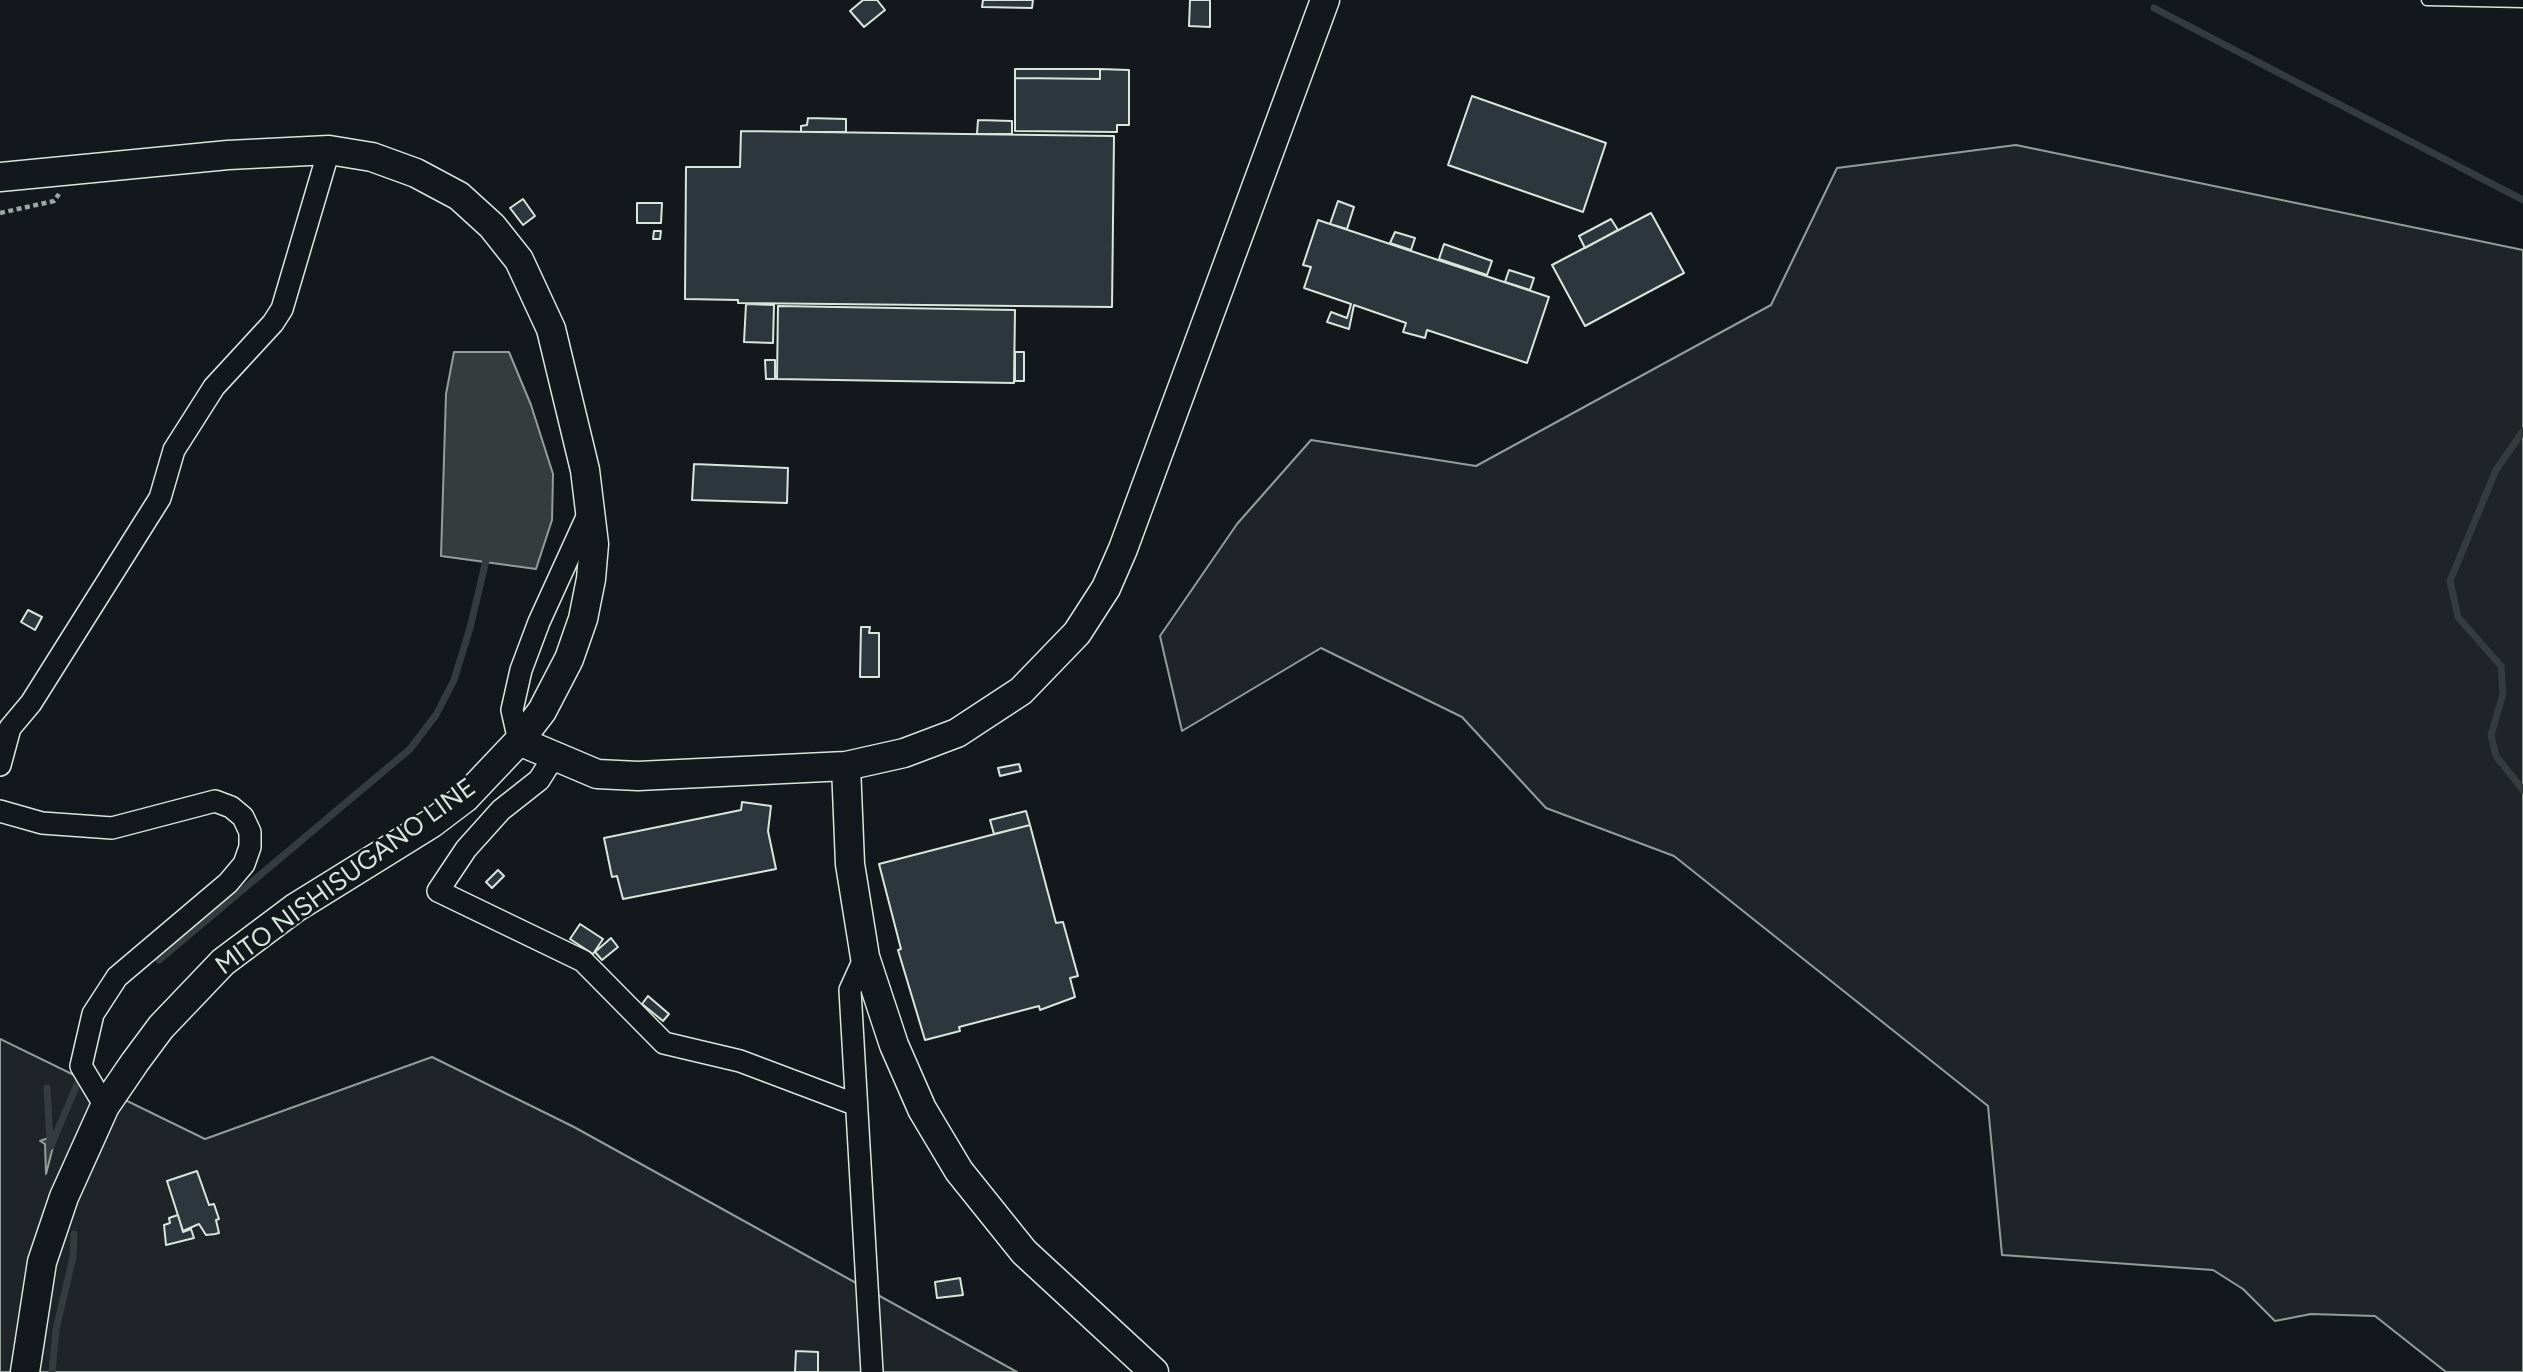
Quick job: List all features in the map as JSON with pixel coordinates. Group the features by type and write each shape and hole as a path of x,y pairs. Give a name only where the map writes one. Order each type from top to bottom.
{"street":[{"path":"591,507 539,622 522,670 512,710 519,741 553,758 597,774 638,776 846,766 904,753 957,733 992,712 1021,691 1049,665 1077,633 1106,588 1186,381 1325,0"},
{"path":"0,765 10,728 31,703 160,498 174,450 186,430 214,387 273,323 282,309 329,150"},
{"name":"MITO NISHISUGANO LINE","path":"0,177 228,155 329,150 372,157 416,173 458,196 492,226 519,260 551,329 591,507 591,579 583,619 569,659 542,711 519,741 465,797 432,823 295,908 223,962 161,1027 106,1106 64,1197 42,1262 25,1372"},
{"path":"553,758 539,780 501,810 466,849 438,891 583,961 664,1043 740,1061 854,1104"},
{"path":"846,766 850,864 864,957 894,1045 922,1109 959,1171 1024,1252 1154,1372"},
{"path":"0,811 41,823 112,828 215,801 231,807 243,817 250,832 250,847 244,864 229,883 117,977 93,1014 81,1066 106,1106"},
{"path":"864,957 850,990 854,1104 868,1270 872,1372"}],"lane":[{"path":"2427,0 2523,2"}],"shaded area":[{"path":"2016,145 2523,250 2523,1372 2446,1372 2375,1316 2311,1314 2275,1321 2243,1289 2213,1270 2002,1255 1988,1106 1674,856 1546,808 1462,717 1321,648 1182,731 1160,636 1237,524 1311,440 1476,466 1771,305 1837,168"},
{"path":"454,352 509,352 531,405 553,474 552,520 536,569 441,556 446,394"},
{"path":"0,1039 205,1139 432,1057 574,1127 1017,1372 0,1372"},
{"path":"51,1137 55,1139 46,1174 45,1144 40,1141"}],"building":[{"path":"863,0 877,0 885,10 864,27 850,11"},
{"path":"983,0 1033,0 1032,8 982,7"},
{"path":"1190,0 1210,0 1210,27 1189,26"},
{"path":"1015,69 1100,69 1100,79 1015,78"},
{"path":"1100,69 1129,70 1129,125 1117,125 1117,132 1015,131 1015,78 1100,79"},
{"path":"1472,96 1606,143 1583,212 1448,165"},
{"path":"808,118 846,119 846,132 801,132 801,126 807,125"},
{"path":"978,120 1012,121 1012,134 977,134"},
{"path":"741,131 1114,136 1112,307 738,303 738,300 685,299 686,167 740,167"},
{"path":"523,199 535,216 523,225 510,208"},
{"path":"1338,201 1354,207 1347,229 1330,224"},
{"path":"637,203 662,203 661,223 637,223"},
{"path":"1651,213 1684,273 1585,326 1552,265"},
{"path":"1611,219 1618,230 1585,248 1579,236"},
{"path":"1318,220 1549,297 1527,363 1427,330 1425,338 1403,332 1406,323 1354,305 1349,329 1327,322 1331,312 1347,318 1351,304 1304,288 1311,267 1303,265"},
{"path":"654,231 661,231 660,239 653,239"},
{"path":"1395,232 1415,238 1411,250 1390,243"},
{"path":"1444,244 1492,261 1487,275 1439,259"},
{"path":"1509,270 1534,278 1530,290 1505,282"},
{"path":"746,304 774,305 773,343 744,342"},
{"path":"778,306 1015,310 1014,383 777,379"},
{"path":"1015,352 1024,352 1024,381 1015,381"},
{"path":"765,360 775,360 775,379 766,379"},
{"path":"694,464 788,468 787,503 692,500"},
{"path":"28,610 42,617 35,630 21,622"},
{"path":"861,627 870,627 869,633 879,633 879,677 860,677"},
{"path":"1019,764 1021,771 1000,776 998,768"},
{"path":"742,802 771,806 768,831 776,869 623,899 617,876 612,877 604,838 741,810"},
{"path":"1026,811 1030,825 994,834 990,820"},
{"path":"1030,825 1056,923 1063,922 1078,976 1070,978 1075,997 1040,1010 1039,1006 959,1027 960,1031 925,1040 898,950 901,949 879,864"},
{"path":"498,870 504,876 492,888 486,882"},
{"path":"580,924 603,939 593,954 570,939"},
{"path":"611,938 618,947 602,960 595,952"},
{"path":"648,996 669,1014 663,1021 642,1004"},
{"path":"197,1171 209,1205 214,1204 219,1219 216,1220 219,1233 206,1235 199,1224 183,1231 167,1181"},
{"path":"178,1215 183,1232 191,1229 194,1238 166,1245 164,1225 170,1223 169,1218"},
{"path":"960,1278 963,1295 937,1298 935,1282"},
{"path":"796,1351 818,1352 818,1372 795,1372"}],"waterway":[{"path":"2154,8 2523,200"},
{"path":"2523,431 2496,470 2450,581 2458,617 2501,666 2503,694 2491,735 2496,756 2523,790"},
{"path":"159,960 410,749 436,715 454,680 470,628 488,552"},
{"path":"51,1146 78,1082"},
{"path":"47,1088 50,1140"},
{"path":"52,1372 56,1330 73,1257 74,1234"}]}
